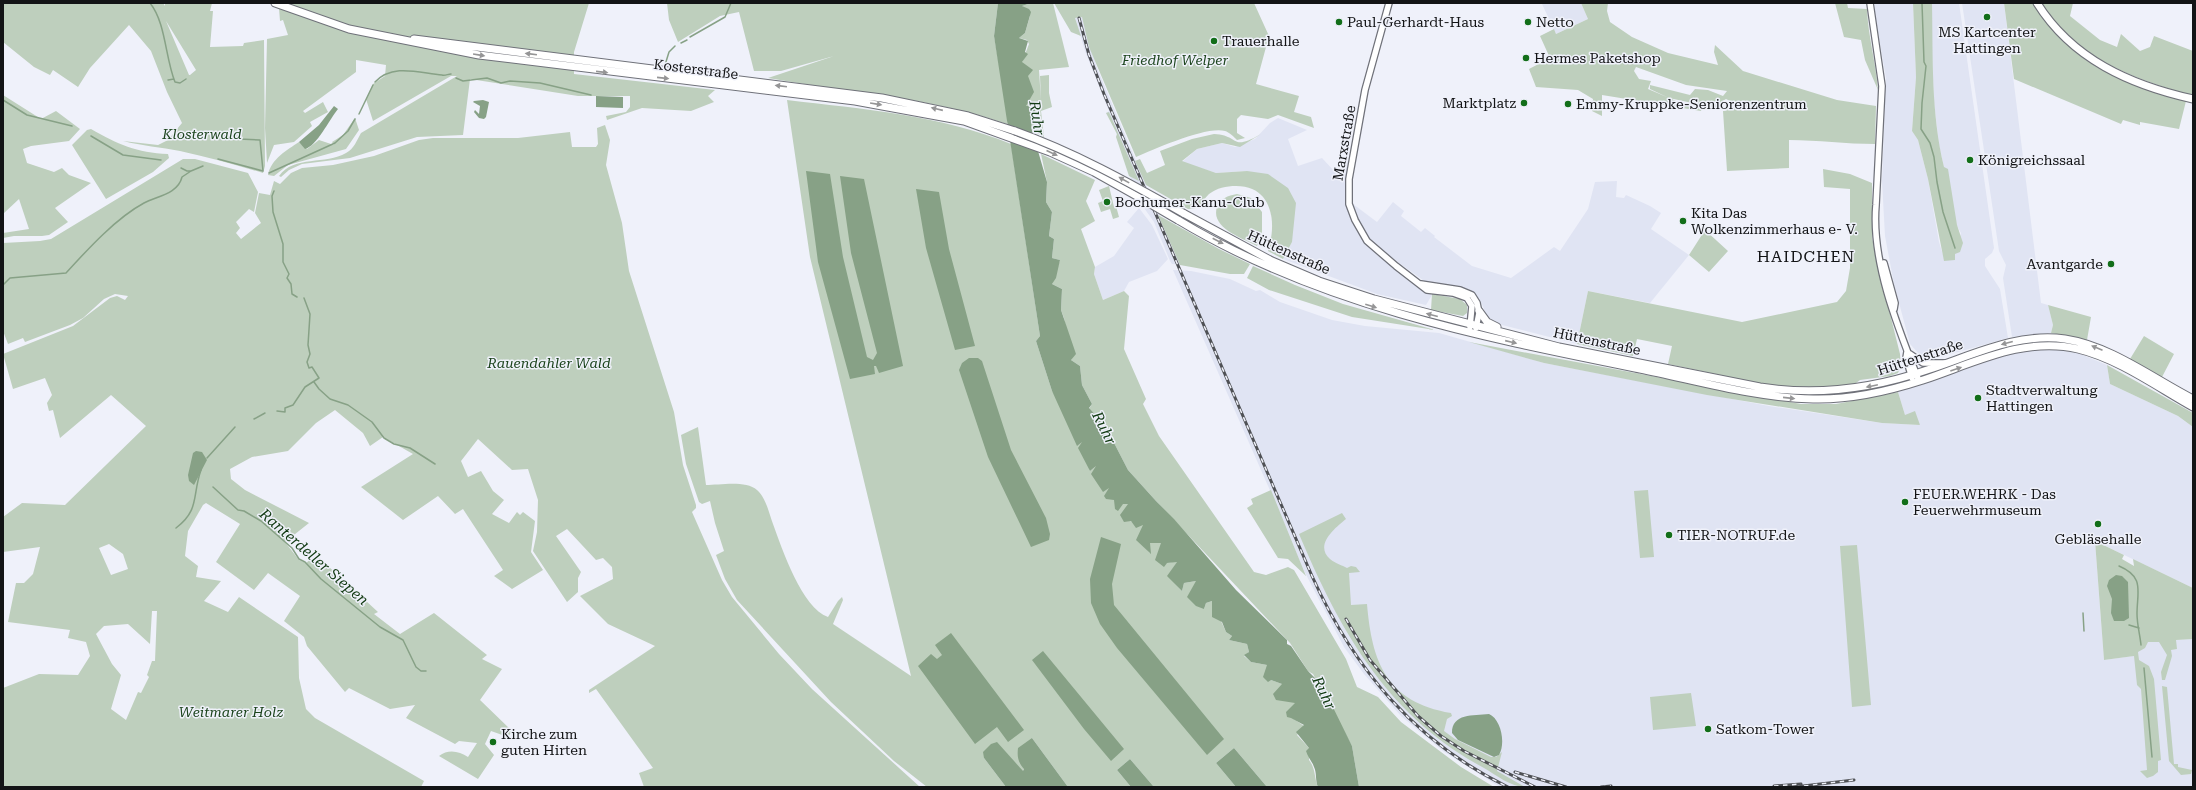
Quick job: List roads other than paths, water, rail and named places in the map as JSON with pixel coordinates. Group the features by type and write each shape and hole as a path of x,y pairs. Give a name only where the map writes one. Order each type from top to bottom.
{"main road":[{"name":"Kosterstraße","path":"275,3 327,22 371,33 479,55 882,98 968,116 1016,135"},
{"path":"2037,3 2051,24 2092,60 2133,82 2169,94 2193,99"},
{"name":"Hüttenstraße","path":"1016,135 1051,144 1103,168 1183,213 1244,251"},
{"name":"Hüttenstraße","path":"1016,135 1094,172 1178,220 1316,287 1367,305 1473,334 1779,397 1835,399 1874,392 1915,378 2024,348 2056,345 2092,353 2123,368 2193,407"},
{"name":"Hüttenstraße","path":"1271,264 1346,291 1477,326 1567,348 1780,390 1837,391 1863,388 1915,378 1947,363 1990,348 2023,340 2056,338 2090,345 2114,356 2193,399"},
{"path":"1479,311 1491,325 1520,336"}],"street":[{"name":"Marxstraße","path":"1389,3 1368,78 1349,179 1348,195 1355,220 1367,241 1427,290 1453,292 1467,298 1472,306 1469,324 1473,334"},
{"path":"1870,3 1882,86 1875,209 1881,251 1895,303 1894,309 1907,352 1906,358 1915,378"},
{"name":"Marxstraße","path":"1421,284 1467,292 1475,298 1479,311"},
{"path":"1473,334 1477,326 1479,311"},
{"path":"1907,352 1923,363 1947,363"}],"water":[{"name":"Ruhr","path":"998,3 1031,3 1022,6 1029,9 1031,12 1025,33 1019,38 1028,41 1025,52 1028,54 1022,62 1033,70 1028,76 1034,92 1026,106 1036,106 1031,127 1047,182 1046,202 1052,212 1049,236 1054,239 1052,258 1060,260 1056,278 1052,284 1062,289 1061,310 1076,354 1071,360 1080,366 1082,385 1092,404 1089,408 1101,421 1100,430 1112,439 1128,470 1174,519 1236,590 1287,640 1287,644 1291,646 1308,671 1322,685 1352,746 1359,787 1318,787 1315,769 1306,751 1309,748 1296,732 1304,725 1287,717 1286,712 1295,703 1276,700 1273,694 1282,684 1271,680 1268,682 1263,677 1267,665 1251,662 1244,655 1249,652 1247,644 1229,640 1232,636 1226,632 1222,622 1212,617 1212,601 1206,603 1204,609 1196,606 1187,597 1196,581 1184,583 1182,591 1167,576 1177,562 1167,563 1164,567 1155,560 1161,543 1150,543 1151,554 1136,540 1143,525 1136,528 1131,521 1124,522 1120,515 1128,504 1123,504 1118,511 1115,509 1114,500 1106,499 1104,496 1109,488 1103,492 1091,474 1096,466 1090,471 1078,448 1082,442 1077,446 1052,391 1036,341 1040,336 994,36"},
{"path":"596,96 623,97 623,108 596,107"},
{"path":"483,100 489,102 486,117 484,119 479,118 474,112 475,110 479,114 480,106 473,102"},
{"path":"334,106 338,109 323,132 314,143 305,149 299,142 319,125"},
{"path":"806,171 830,174 843,257 867,357 873,360 877,353 851,253 840,176 864,179 903,366 879,373 876,366 874,366 875,374 850,379 818,262"},
{"path":"916,189 939,192 949,249 975,346 955,350 926,248"},
{"path":"969,358 978,358 982,361 1011,450 1046,518 1050,534 1049,540 1031,547 988,457 959,370 962,363"},
{"path":"196,451 202,452 207,460 194,485 189,481 188,475 193,453"},
{"path":"1101,537 1121,544 1112,584 1114,605 1224,739 1207,755 1117,648 1100,624 1091,603 1090,579"},
{"path":"2116,575 2122,576 2128,582 2129,618 2124,621 2114,621 2111,613 2112,599 2107,586 2109,580"},
{"path":"951,633 1024,730 1008,742 997,727 975,744 918,666 931,654 937,659 942,655 935,645"},
{"path":"1043,651 1124,749 1111,761 1084,729 1032,660"},
{"path":"1489,714 1497,721 1502,738 1499,755 1494,757 1458,740 1452,733 1453,727 1459,719"},
{"path":"1032,738 1068,787 1006,787 984,758 983,752 991,744 997,742 1023,771 1024,769 1018,759 1018,748"},
{"path":"1234,748 1267,787 1236,787 1216,763"},
{"path":"1130,759 1154,787 1131,787 1117,770"}],"waterway":[{"path":"150,3 159,20 175,82 180,83 186,79"},
{"path":"690,37 725,17 731,3"},
{"path":"1922,3 1924,62 1926,66 1921,129 1930,143 1934,157 1943,212 1955,248"},
{"path":"681,43 687,40"},
{"path":"665,65 669,52 675,46"},
{"path":"375,82 382,76 398,71 415,71 443,75 451,74"},
{"path":"456,78 463,81 487,78 501,83 510,81 540,83 591,95"},
{"path":"168,80 174,79"},
{"path":"359,114 373,85"},
{"path":"3,100 27,115 72,126"},
{"path":"269,173 335,143 348,131 355,119"},
{"path":"219,135 239,139 260,140 263,171"},
{"path":"91,136 123,155 161,160"},
{"path":"218,159 263,171"},
{"path":"3,285 10,278 66,273 102,235 133,209 172,191 180,183 182,177 203,166"},
{"path":"181,168 191,171"},
{"path":"274,191 272,196 273,212 283,244 283,262 289,274 287,278 291,284 292,294 297,297"},
{"path":"277,411 285,412 285,408 293,405 305,387 319,378 312,367 309,368 307,362 310,354 308,345 310,314 304,298"},
{"path":"314,382 330,399 348,405 372,422 384,438 394,444 410,448 435,464"},
{"path":"254,419 265,413"},
{"path":"207,458 235,427"},
{"path":"176,528 189,515 194,502 201,470"},
{"name":"Ranterdeller Siepen","path":"213,487 238,510 244,511 261,521 292,548 299,559 305,562 321,579 380,627 403,640 416,667 421,671 426,671"},
{"path":"2119,566 2133,575 2138,586 2137,618 2141,645"},
{"path":"2083,613 2084,631"},
{"path":"2129,625 2139,628"},
{"path":"2144,668 2152,757"}],"railway":[{"path":"1079,18 1089,55 1104,94 1312,576 1329,610 1347,642 1368,672 1391,700 1416,725 1444,748 1475,769 1508,787"},
{"path":"1346,619 1370,660 1418,716 1441,736 1464,751 1535,787"},
{"path":"1515,772 1566,787"},
{"path":"1795,787 1854,780"},
{"path":"1774,786 1801,784"},
{"path":"1601,787 1611,786"}],"place":[{"name":"MS Kartcenter Hattingen","path":"1987,17"},
{"name":"Paul-Gerhardt-Haus","path":"1339,22"},
{"name":"Netto","path":"1528,22"},
{"name":"Trauerhalle","path":"1214,41"},
{"name":"Hermes Paketshop","path":"1526,58"},
{"name":"Marktplatz","path":"1524,103"},
{"name":"Emmy-Kruppke-Seniorenzentrum","path":"1568,104"},
{"name":"Königreichssaal","path":"1970,160"},
{"name":"Bochumer-Kanu-Club","path":"1107,202"},
{"name":"Kita Das Wolkenzimmerhaus e- V.","path":"1683,221"},
{"name":"Avantgarde","path":"2111,264"},
{"name":"Stadtverwaltung Hattingen","path":"1978,398"},
{"name":"FEUER.WEHRK - Das Feuerwehrmuseum","path":"1905,502"},
{"name":"Gebläsehalle","path":"2098,524"},
{"name":"TIER-NOTRUF.de","path":"1669,535"},
{"name":"Satkom-Tower","path":"1708,729"},
{"name":"Kirche zum guten Hirten","path":"493,742"}],"district":[{"name":"HAIDCHEN","path":"1806,256"}],"park label":[{"name":"Friedhof Welper","path":"1175,60"},
{"name":"Klosterwald","path":"202,134"},
{"name":"Rauendahler Wald","path":"549,363"},
{"name":"Weitmarer Holz","path":"231,712"}]}
